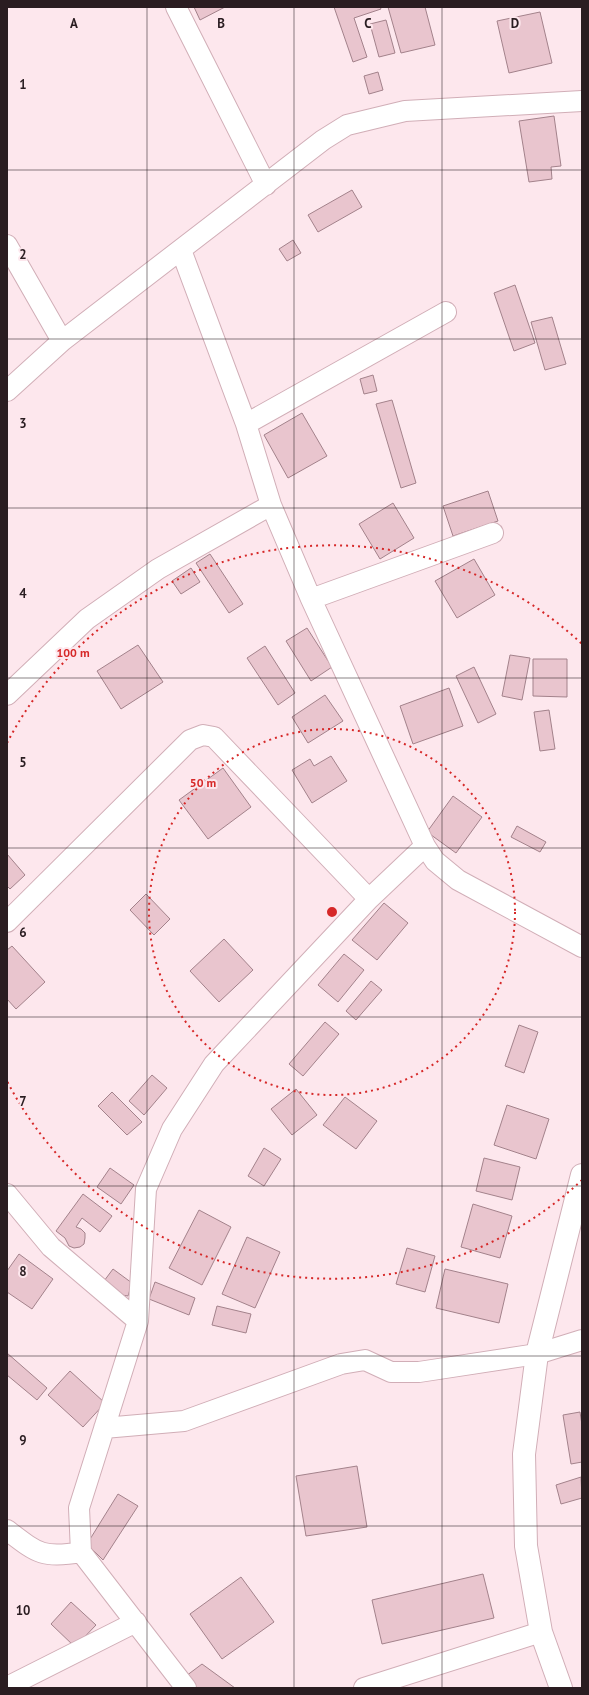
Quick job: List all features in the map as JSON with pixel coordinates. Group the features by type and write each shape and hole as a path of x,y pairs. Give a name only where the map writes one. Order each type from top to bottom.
{"street":[{"path":"176,7 266,185"},
{"path":"7,391 62,341 323,140 347,125 406,110 582,101"},
{"path":"7,245 62,341"},
{"path":"181,250 246,424 271,505 311,599 425,846 436,861 458,880 582,947"},
{"path":"246,424 446,312"},
{"path":"7,694 87,619 158,569 271,505"},
{"path":"311,599 493,533"},
{"path":"7,922 190,740 203,735 214,738 370,899"},
{"path":"186,1688 81,1552 79,1508 138,1321 146,1189 172,1129 214,1064 370,899 425,846"},
{"path":"561,1688 541,1632 526,1546 524,1462 537,1354 582,1175"},
{"path":"7,1194 50,1247 138,1321"},
{"path":"104,1428 184,1421 341,1364 365,1360 391,1372 419,1372 537,1354 582,1340"},
{"path":"7,1530 33,1551 57,1556 81,1552"},
{"path":"7,1687 136,1622"},
{"path":"364,1688 541,1632"}],"building":[{"path":"194,7 225,7 200,20"},
{"path":"334,7 380,7 381,9 354,18 367,57 353,62"},
{"path":"388,7 425,7 435,45 401,53"},
{"path":"540,12 552,63 509,73 497,21"},
{"path":"386,20 395,53 379,57 370,24"},
{"path":"378,72 383,90 369,94 364,76"},
{"path":"554,116 561,166 551,167 552,179 529,182 519,121"},
{"path":"352,190 362,207 318,232 308,215"},
{"path":"293,240 301,253 287,261 279,249"},
{"path":"515,285 535,343 514,351 494,293"},
{"path":"552,317 566,364 545,370 531,322"},
{"path":"373,375 377,391 364,394 360,379"},
{"path":"392,400 416,483 401,488 376,404"},
{"path":"302,413 327,456 288,478 264,435"},
{"path":"488,491 498,521 453,536 443,506"},
{"path":"393,503 414,538 380,559 359,524"},
{"path":"210,554 243,604 229,613 196,563"},
{"path":"474,559 495,595 457,618 435,581"},
{"path":"191,568 200,582 181,594 172,581"},
{"path":"307,628 332,667 311,681 286,641"},
{"path":"138,645 163,682 121,709 97,671"},
{"path":"265,646 295,693 278,705 247,658"},
{"path":"510,655 530,658 522,700 502,696"},
{"path":"533,659 567,659 567,697 533,696"},
{"path":"474,667 496,714 478,723 456,676"},
{"path":"449,688 463,726 413,744 400,706"},
{"path":"325,695 343,721 308,743 292,717"},
{"path":"549,710 555,749 540,751 534,712"},
{"path":"331,756 347,781 312,803 292,770 310,759 314,766"},
{"path":"223,768 251,807 208,839 179,800"},
{"path":"453,796 482,817 456,853 427,832"},
{"path":"517,826 546,842 540,852 511,837"},
{"path":"7,854 25,875 10,889 7,886"},
{"path":"146,894 170,919 154,935 130,910"},
{"path":"384,903 408,923 377,960 352,940"},
{"path":"224,939 253,970 219,1002 190,971"},
{"path":"12,946 45,982 16,1009 7,999 7,950"},
{"path":"344,954 364,970 338,1002 318,985"},
{"path":"371,981 382,990 356,1020 346,1011"},
{"path":"325,1022 339,1034 303,1076 289,1064"},
{"path":"519,1025 538,1032 524,1073 505,1066"},
{"path":"152,1075 167,1088 144,1115 129,1101"},
{"path":"296,1089 317,1115 292,1135 271,1109"},
{"path":"112,1092 142,1122 127,1135 98,1106"},
{"path":"345,1097 377,1121 356,1149 323,1125"},
{"path":"507,1105 549,1119 536,1159 494,1145"},
{"path":"264,1148 281,1159 264,1186 248,1176"},
{"path":"484,1158 520,1167 512,1200 476,1191"},
{"path":"110,1168 134,1185 121,1204 97,1187"},
{"path":"83,1194 112,1216 100,1232 82,1218 76,1227 85,1233 84,1244 80,1247 74,1248 69,1246 65,1238 56,1231"},
{"path":"473,1204 512,1216 500,1258 461,1247"},
{"path":"199,1210 231,1227 202,1285 169,1268"},
{"path":"247,1237 280,1252 255,1308 222,1294"},
{"path":"407,1248 435,1256 425,1292 396,1284"},
{"path":"19,1254 53,1279 32,1309 7,1292 7,1271"},
{"path":"113,1269 132,1283 128,1296 122,1295 104,1281"},
{"path":"445,1269 508,1284 499,1323 436,1308"},
{"path":"155,1282 195,1298 189,1315 149,1299"},
{"path":"217,1306 251,1314 246,1333 212,1325"},
{"path":"7,1353 47,1388 37,1400 7,1375"},
{"path":"70,1371 105,1403 83,1427 48,1395"},
{"path":"580,1412 582,1425 582,1462 571,1464 563,1415"},
{"path":"357,1466 367,1527 306,1536 296,1476"},
{"path":"581,1477 582,1498 561,1504 556,1485"},
{"path":"118,1494 138,1506 103,1560 87,1544"},
{"path":"483,1574 494,1618 382,1644 372,1600"},
{"path":"241,1577 274,1622 222,1659 190,1614"},
{"path":"71,1602 96,1625 75,1647 51,1624"},
{"path":"202,1664 235,1688 195,1688 186,1676"}]}
